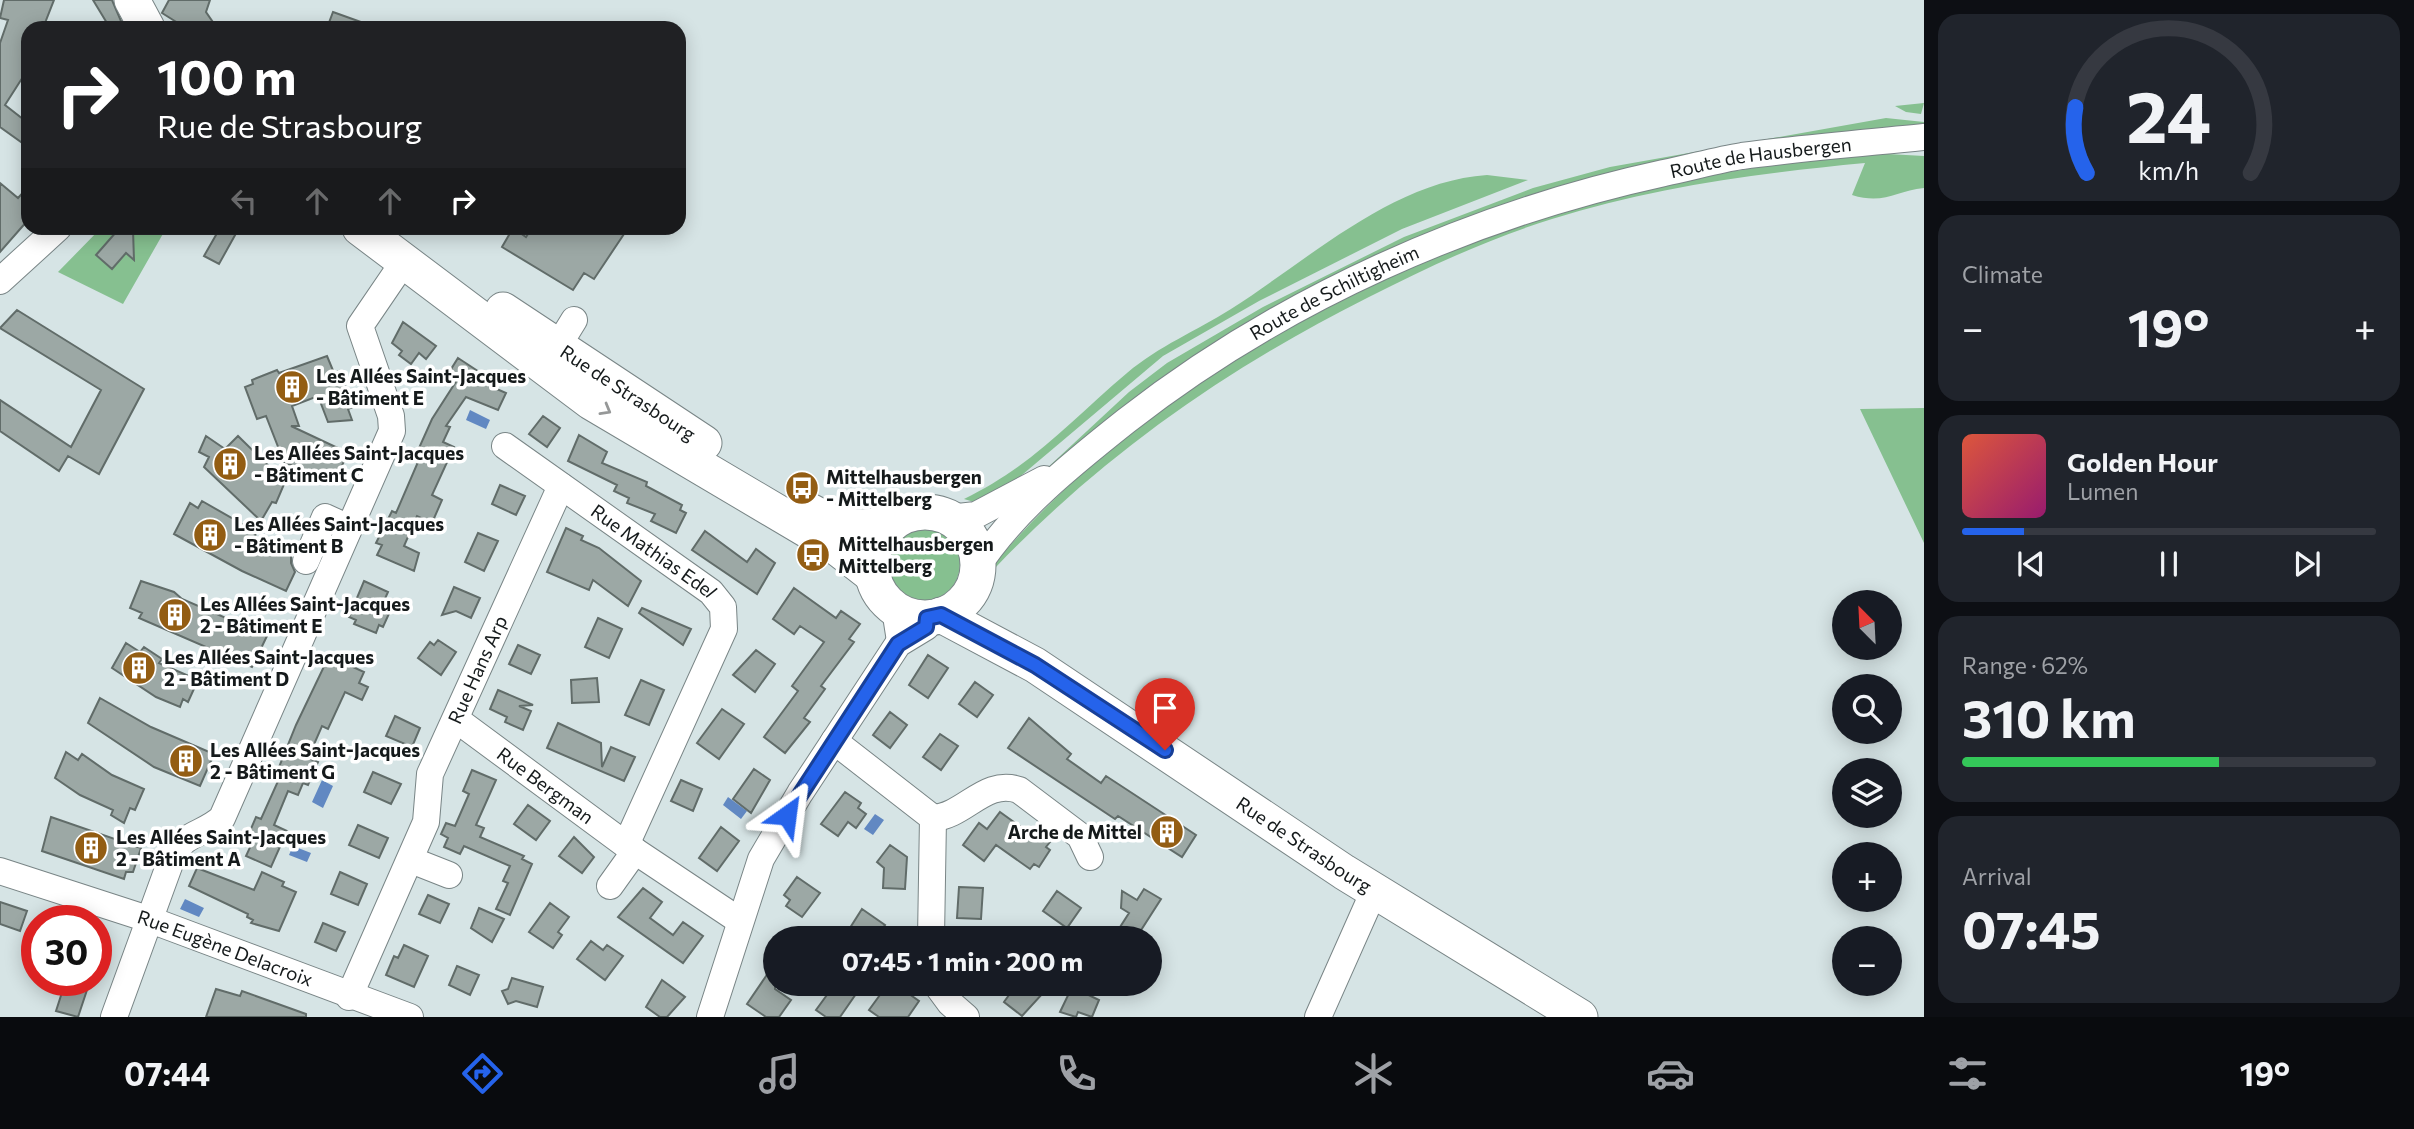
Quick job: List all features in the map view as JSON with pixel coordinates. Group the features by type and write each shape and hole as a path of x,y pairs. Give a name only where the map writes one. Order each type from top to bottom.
{"main road":[{"path":"132,0 143,21"},
{"name":"Rue de Strasbourg","path":"370,235 494,316 554,341 819,517 845,528 893,523"},
{"name":"Rue de Strasbourg","path":"382,235 494,316"},
{"name":"Rue de Strasbourg","path":"554,341 591,402 836,547 902,608 1035,665 1374,891 1563,1012"},
{"path":"920,512 949,518 970,538 975,577 965,599 902,608 875,546 893,523 920,512"},
{"name":"Rue de Strasbourg","path":"975,577 998,627 1035,665"}],"street":[{"name":"Route de Hausbergen","path":"1599,187 1740,157 1924,137"},
{"name":"Route de Schiltigheim","path":"975,577 1005,530 1095,445 1150,402 1220,355 1331,292 1440,242 1599,187"},
{"path":"0,281 50,235"},
{"path":"114,1017 148,919 180,843 222,818 393,425 360,326 405,260"},
{"name":"Route de Schiltigheim","path":"949,518 976,515 1003,503 1095,445"},
{"name":"Rue Mathias Edel","path":"505,446 711,592 725,615 724,629 630,848"},
{"name":"Rue Hans Arp","path":"349,997 426,822 430,774 457,720 561,486"},
{"path":"306,561 325,517 349,528"},
{"path":"710,1017 761,859 834,741 902,608"},
{"name":"Rue Bergman","path":"457,720 630,848 740,921"},
{"path":"834,741 933,818 948,815 995,787 1007,786 1019,790 1080,836 1090,857"},
{"path":"931,926 933,818"},
{"path":"610,886 630,848"},
{"path":"411,860 449,875"},
{"name":"Rue Eugène Delacroix","path":"0,871 148,919 393,1014"},
{"path":"1318,1017 1374,891"},
{"path":"945,996 966,1017"}],"green space":[{"path":"1924,103 1921,114 1906,112 1895,106"},
{"path":"1886,118 1924,122 1924,127 1482,215 1045,470 1129,392 1167,363 1263,307 1404,237 1533,188 1610,167"},
{"path":"1870,153 1924,156 1924,188 1873,199 1852,195 1865,163 1707,183 1629,198 1552,219 1505,235 1435,265 1316,325 1217,384 1124,451 1080,487 996,567 993,565 1062,492 1138,427 1220,368 1308,317 1399,272 1493,235 1589,204 1709,175"},
{"path":"1487,175 1528,180 1402,229 1259,301 1163,356 1016,480 974,502 964,499 989,486 1031,457 1139,363 1231,309 1353,226 1418,192 1452,180"},
{"path":"94,235 162,235 123,304 58,272"},
{"path":"1924,408 1924,543 1860,409"},
{"path":"923,527 937,530 949,538 957,550 960,564 957,578 949,590 937,598 923,601 909,598 897,590 889,578 886,564 889,550 897,538 909,530"}],"water":[{"path":"470,410 490,420 486,429 466,420"},
{"path":"322,780 333,786 323,808 312,802"},
{"path":"728,797 747,811 741,819 723,805"},
{"path":"875,814 884,820 873,835 864,829"},
{"path":"293,846 311,853 307,862 289,855"},
{"path":"185,899 204,908 199,917 180,909"}],"building":[{"path":"4,0 54,0 46,21 21,21 21,80 5,105 21,118 21,142 0,127 0,43 8,20 0,18"},
{"path":"93,0 112,0 121,21 106,21"},
{"path":"169,0 210,0 206,12 212,21 175,21 162,13"},
{"path":"333,12 358,21 330,21"},
{"path":"0,183 18,198 21,195 21,228 0,252"},
{"path":"114,235 133,235 134,260 126,253 112,269 96,255"},
{"path":"216,235 235,235 219,264 204,256"},
{"path":"509,235 623,235 594,279 584,273 573,290 502,247"},
{"path":"17,310 144,389 99,474 68,456 59,471 0,431 0,400 71,447 101,390 0,328"},
{"path":"403,322 436,346 426,359 419,353 411,364 399,355 402,351 392,343"},
{"path":"327,356 334,373 339,371 353,407 348,409 352,420 328,422 318,396 292,406 299,426 291,426 340,449 337,455 345,459 334,484 284,462 266,416 257,419 245,387 253,384 252,380 277,370 279,373"},
{"path":"458,358 493,381 490,386 506,393 498,410 466,397 446,426 450,427 443,442 454,447 432,495 442,500 432,523 417,516 404,546 419,553 414,571 377,555 382,545 376,543 392,511 396,513 418,462 419,448 432,419 457,380 448,374"},
{"path":"543,416 560,428 547,447 529,434"},
{"path":"579,435 607,452 602,463 647,482 646,486 682,505 680,510 686,513 676,533 651,521 655,514 627,503 629,498 614,491 617,485 568,461"},
{"path":"206,436 225,449 238,436 285,482 276,503 272,502 261,521 204,467 209,457 199,452"},
{"path":"500,485 525,496 516,515 492,504"},
{"path":"202,501 256,532 255,537 291,555 295,572 286,591 242,571 174,534 190,503 198,508"},
{"path":"566,528 583,536 581,540 599,548 641,581 628,606 593,580 589,590 547,572"},
{"path":"705,531 747,562 756,549 775,563 757,594 692,550"},
{"path":"478,533 498,541 484,571 465,562"},
{"path":"141,581 174,592 182,599 267,636 252,667 139,618 142,613 130,608"},
{"path":"364,581 388,592 383,603 392,607 383,627 379,625 376,633 354,624 356,620 349,617"},
{"path":"454,587 480,598 471,618 456,611 442,615"},
{"path":"794,588 836,618 841,611 860,624 849,639 854,642 821,686 825,689 804,718 810,722 785,753 764,737 798,691 792,686 824,642 800,626 794,634 773,619"},
{"path":"642,608 691,629 683,645 639,613"},
{"path":"598,618 622,629 609,658 585,647"},
{"path":"438,640 456,652 441,675 418,658 430,642 434,645"},
{"path":"126,643 140,652 144,647 162,659 159,663 198,680 188,702 183,699 180,707 156,697 112,668"},
{"path":"518,645 540,655 531,674 509,664"},
{"path":"756,650 775,664 755,692 733,675"},
{"path":"928,655 948,668 928,698 909,685"},
{"path":"329,656 364,672 359,683 368,687 362,700 345,692 328,729 322,726 308,758 318,762 308,785 303,783 298,795 288,791 274,825 287,831 271,867 246,856 253,841 247,838 256,817 261,819 279,779 275,777 296,725"},
{"path":"597,678 599,702 572,703 571,680"},
{"path":"641,680 664,690 649,725 625,715"},
{"path":"975,682 993,695 977,717 959,704"},
{"path":"498,690 533,705 519,706 531,711 523,730 505,722 507,717 490,709"},
{"path":"100,698 151,727 214,754 200,786 154,767 88,723"},
{"path":"722,709 744,724 719,759 697,743"},
{"path":"890,712 907,725 890,748 873,735"},
{"path":"395,716 420,728 412,747 386,736"},
{"path":"1029,718 1071,754 1067,759 1101,783 1106,776 1196,835 1182,857 1118,816 1115,819 1008,748"},
{"path":"558,723 601,743 602,767 611,747 635,757 624,781 547,748"},
{"path":"940,734 958,746 941,770 923,757"},
{"path":"66,752 78,760 82,754 112,775 144,789 135,810 130,808 124,823 111,815 113,810 80,795 55,778"},
{"path":"754,769 770,780 751,813 733,799"},
{"path":"472,770 496,780 476,825 484,828 480,837 524,856 522,859 532,864 510,915 496,909 508,883 503,881 510,866 464,846 460,854 444,847 448,838 441,834 446,823 455,826 469,794 463,791"},
{"path":"373,772 401,784 391,804 364,792"},
{"path":"681,780 702,789 693,811 671,801"},
{"path":"845,792 861,803 858,808 866,814 856,828 848,822 838,836 821,824"},
{"path":"528,805 550,821 536,840 514,824"},
{"path":"1000,812 1029,833 1032,829 1050,842 1046,847 1050,850 1039,867 1034,864 1030,869 996,845 984,861 963,845 979,823 987,829"},
{"name":"Les Allées Saint-Jacques 2 - Bâtiment A","path":"51,817 141,848 133,872 126,872 124,879 42,851"},
{"path":"358,825 388,838 379,858 349,845"},
{"path":"721,827 739,841 717,871 699,858"},
{"path":"574,837 594,857 582,873 559,856"},
{"path":"890,845 907,857 905,889 883,888 884,868 877,862"},
{"path":"197,868 254,890 262,872 284,882 282,886 296,892 279,931 251,923 253,920 247,917 248,914 189,886"},
{"path":"340,872 367,884 358,905 331,894"},
{"path":"797,877 820,893 802,917 786,906 790,900 784,895"},
{"path":"959,887 983,888 981,919 957,918"},
{"path":"643,888 662,902 650,918 673,935 683,922 703,936 683,963 618,917"},
{"path":"1144,889 1161,899 1144,926 1121,926 1129,913 1121,908 1122,891 1137,900"},
{"path":"1057,891 1081,908 1068,926 1064,926 1043,911"},
{"path":"428,895 449,904 440,923 419,914"},
{"path":"0,902 21,909 20,931 0,924"},
{"path":"550,903 569,917 558,932 562,935 553,948 529,932"},
{"path":"479,908 504,919 492,942 471,928"},
{"path":"862,909 885,925 884,926 851,926"},
{"path":"323,923 345,932 336,951 315,942"},
{"path":"591,941 603,950 607,945 623,956 605,980 577,959"},
{"path":"404,945 428,956 414,987 386,975 394,956 398,958"},
{"path":"457,966 479,975 470,995 449,985"},
{"path":"512,978 543,987 537,1007 516,1001 508,1004 502,991 508,989"},
{"path":"662,980 685,997 667,1017 660,1017 646,1007"},
{"path":"763,981 763,996 785,996 791,1000 779,1017 766,1017 747,1004"},
{"path":"216,989 240,996 242,991 306,1014 306,1017 206,1017"},
{"path":"61,996 85,996 78,1017 56,1011"},
{"path":"826,996 855,996 840,1017 826,1017 816,1010"},
{"path":"879,996 912,996 919,1001 908,1017 879,1017 869,1010"},
{"path":"1008,996 1040,996 1022,1016 1004,1002"},
{"path":"1068,996 1091,996 1099,1000 1092,1017 1078,1012 1076,1017 1060,1012"}],"place":[{"name":"Les Allées Saint-Jacques - Bâtiment E","path":"292,387"},
{"name":"Les Allées Saint-Jacques - Bâtiment C","path":"230,464"},
{"name":"Mittelhausbergen - Mittelberg","path":"802,488"},
{"name":"Les Allées Saint-Jacques - Bâtiment B","path":"210,535"},
{"name":"Mittelhausbergen Mittelberg","path":"813,555"},
{"name":"Les Allées Saint-Jacques 2 - Bâtiment E","path":"175,615"},
{"name":"Les Allées Saint-Jacques 2 - Bâtiment D","path":"139,668"},
{"name":"Les Allées Saint-Jacques 2 - Bâtiment G","path":"186,761"},
{"name":"Arche de Mittel","path":"1167,832"},
{"name":"Les Allées Saint-Jacques 2 - Bâtiment A","path":"91,848"}],"route":[{"path":"787,815 900,641 926,627 927,618 941,615 1035,665 1165,750"}]}
